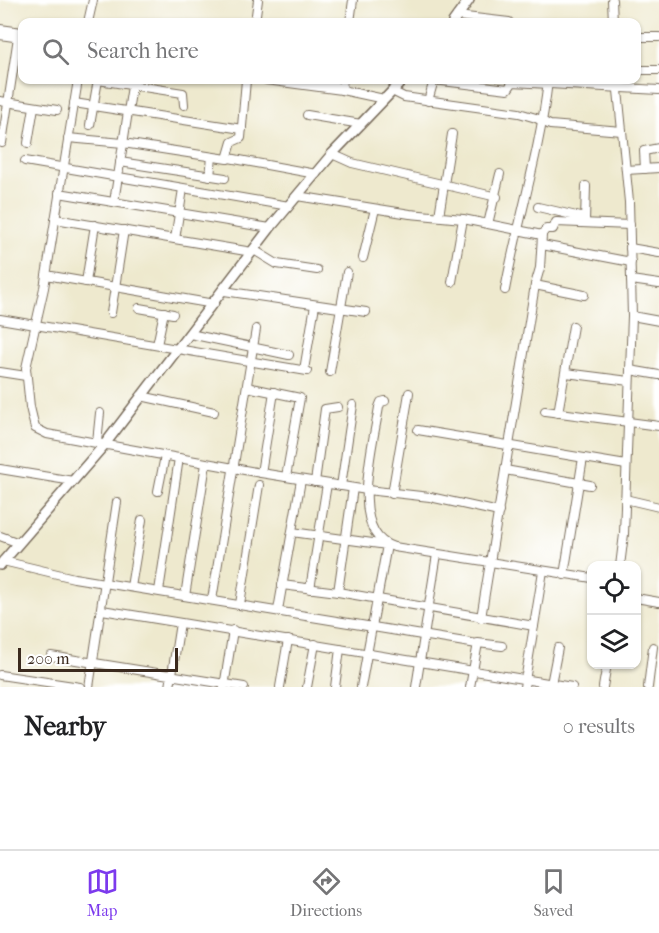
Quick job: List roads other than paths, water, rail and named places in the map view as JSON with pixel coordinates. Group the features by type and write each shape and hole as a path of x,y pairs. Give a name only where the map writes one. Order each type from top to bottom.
{"main road":[{"path":"456,18 469,0"},
{"path":"2,563 73,481 101,443 141,396 224,291 270,228 332,154 399,84"}],"street":[{"path":"89,18 93,0"},
{"path":"256,18 258,0"},
{"path":"351,18 353,0"},
{"path":"612,0 613,18"},
{"path":"0,29 18,35"},
{"path":"0,35 18,36"},
{"path":"641,36 659,38"},
{"path":"12,145 1,143 4,102 18,48"},
{"path":"641,70 659,70"},
{"path":"77,84 46,275 34,324 26,376 35,428 47,434 234,469 392,494 430,497 499,512"},
{"path":"90,125 97,84"},
{"path":"121,84 183,93 184,105"},
{"path":"229,158 232,142 240,140 246,84"},
{"path":"296,84 384,99"},
{"path":"332,84 342,90"},
{"path":"342,90 343,84"},
{"path":"428,101 433,84"},
{"path":"467,84 508,89 512,84"},
{"path":"505,290 517,228 543,121 548,84"},
{"path":"571,84 659,90"},
{"path":"618,84 630,225 632,316 621,561"},
{"path":"114,202 132,86"},
{"path":"392,92 404,97 510,112 547,124 569,128 622,131"},
{"path":"4,102 57,110"},
{"path":"74,103 242,129"},
{"path":"28,143 34,107"},
{"path":"307,115 361,124"},
{"path":"439,216 452,134"},
{"path":"68,138 123,142 315,174"},
{"path":"645,169 644,151 659,148"},
{"path":"332,154 352,163 375,166 444,185 497,196"},
{"path":"210,176 212,157"},
{"path":"25,161 290,206"},
{"path":"120,162 225,178"},
{"path":"626,170 659,168"},
{"path":"488,224 497,196 500,174"},
{"path":"585,221 586,186"},
{"path":"175,239 183,189"},
{"path":"59,193 270,228"},
{"path":"297,196 375,209 463,219 542,234"},
{"path":"538,207 585,221"},
{"path":"363,258 375,209"},
{"path":"55,219 253,251 271,262 317,270"},
{"path":"452,282 463,219"},
{"path":"482,618 535,285 540,268 542,234 546,228 553,229 556,222 585,221 630,225"},
{"path":"86,282 95,225"},
{"path":"111,313 124,230"},
{"path":"542,245 631,262"},
{"path":"630,248 659,252"},
{"path":"330,372 347,273"},
{"path":"46,275 214,304"},
{"path":"631,280 659,284"},
{"path":"535,285 584,295"},
{"path":"224,291 366,312"},
{"path":"0,319 306,370 315,305"},
{"path":"139,308 173,314"},
{"path":"157,345 164,312"},
{"path":"632,316 659,321"},
{"path":"558,413 573,326"},
{"path":"212,600 256,329"},
{"path":"190,333 289,355"},
{"path":"630,370 659,375"},
{"path":"0,372 26,376"},
{"path":"566,373 629,381"},
{"path":"247,387 300,399 286,477"},
{"path":"261,473 274,392"},
{"path":"392,494 409,393"},
{"path":"141,396 214,412"},
{"path":"385,401 381,402 379,407 367,490 370,524 375,535 387,545"},
{"path":"341,486 353,405"},
{"path":"315,482 326,409 338,407"},
{"path":"545,411 627,424 659,426"},
{"path":"100,413 101,443"},
{"path":"418,430 626,465"},
{"path":"158,491 165,456"},
{"path":"159,591 179,458"},
{"path":"564,575 583,458"},
{"path":"185,596 207,464"},
{"path":"0,469 73,481"},
{"path":"505,470 590,485"},
{"path":"278,610 301,480"},
{"path":"310,589 327,484"},
{"path":"240,604 259,485"},
{"path":"338,591 353,488"},
{"path":"625,500 659,507"},
{"path":"89,687 117,502"},
{"path":"131,587 142,520"},
{"path":"292,532 587,578"},
{"path":"0,536 19,543"},
{"path":"362,687 375,599 387,545"},
{"path":"416,687 437,554"},
{"path":"2,563 424,636 502,646"},
{"path":"524,683 543,571"},
{"path":"282,585 338,591 534,626"},
{"path":"641,599 659,602"},
{"path":"102,610 472,670 524,683 572,687"},
{"path":"170,687 180,623"},
{"path":"224,686 233,630"},
{"path":"280,687 288,640"},
{"path":"307,687 315,644"},
{"path":"470,687 477,644"},
{"path":"648,687 653,647"},
{"path":"552,684 558,648"},
{"path":"334,687 340,649"},
{"path":"51,656 172,677 197,684 244,687"},
{"path":"603,687 606,669"},
{"path":"0,675 80,687"}]}
